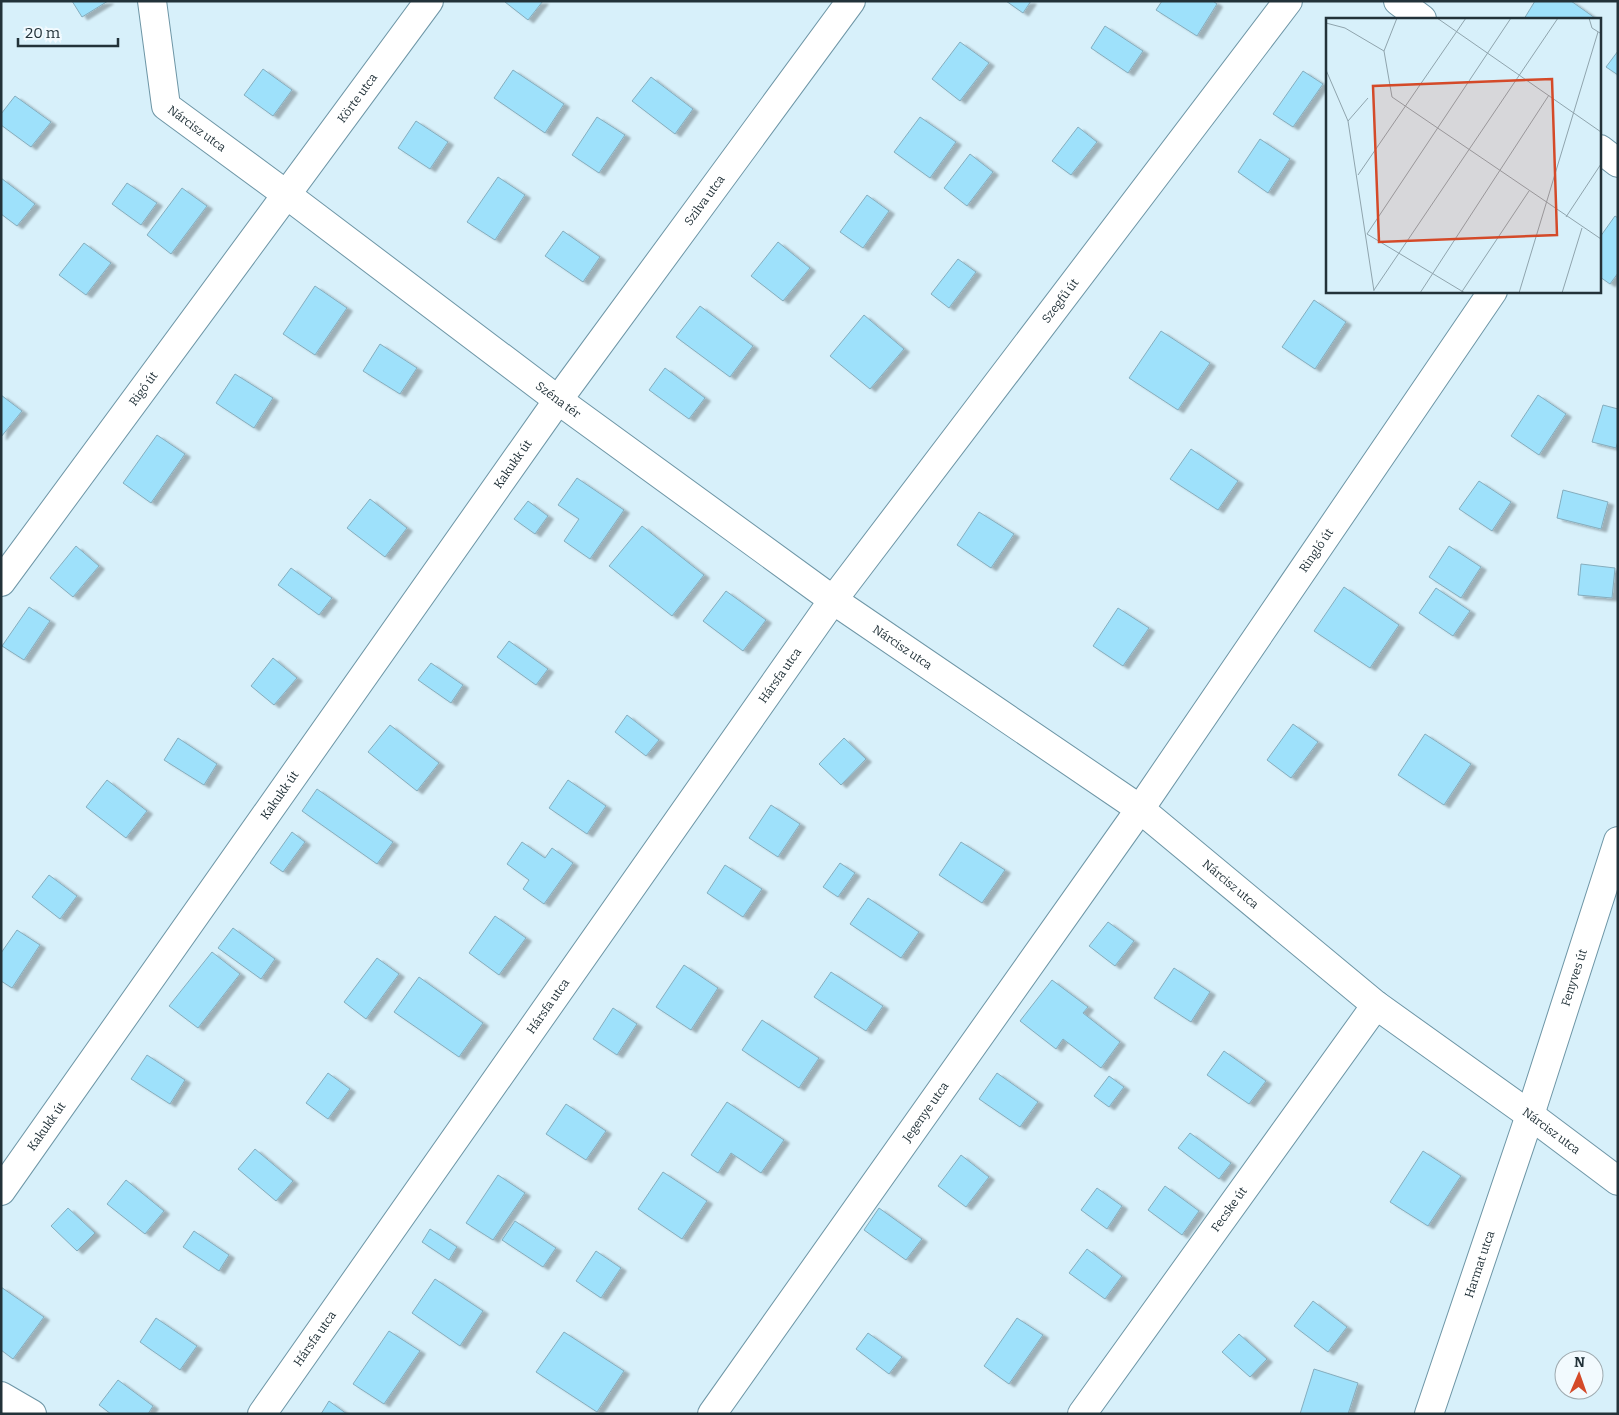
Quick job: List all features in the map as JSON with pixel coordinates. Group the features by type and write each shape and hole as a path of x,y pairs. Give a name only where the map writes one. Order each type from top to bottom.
{"street":[{"name":"Nárcisz utca","path":"152,1 166,106 287,195"},
{"name":"Körte utca","path":"287,195 430,1"},
{"name":"Szilva utca","path":"558,400 851,1"},
{"name":"Szegfű út","path":"833,600 1288,1"},
{"path":"1398,1 1421,18"},
{"path":"1602,151 1618,163"},
{"name":"Széna tér","path":"287,195 558,400 833,600"},
{"name":"Rigó út","path":"1,582 287,195"},
{"name":"Ringló út","path":"1140,809 1491,292"},
{"name":"Kakukk út","path":"1,1191 558,400"},
{"name":"Nárcisz utca","path":"833,600 1140,809 1376,1005 1530,1115 1618,1181"},
{"name":"Hársfa utca","path":"262,1414 833,600"},
{"name":"Jegenye utca","path":"712,1414 1140,809"},
{"name":"Fenyves út","path":"1530,1115 1618,841"},
{"name":"Fecske út","path":"1082,1414 1376,1005"},
{"name":"Harmat utca","path":"1429,1414 1530,1115"},
{"path":"1,1396 32,1414"}],"building":[{"path":"72,1 108,1 82,17"},
{"path":"506,1 543,1 528,20"},
{"path":"1006,1 1031,1 1023,13"},
{"path":"1162,1 1213,1 1217,4 1197,36 1156,10"},
{"path":"1535,1 1571,1 1595,18 1525,18"},
{"path":"1105,26 1143,51 1128,73 1091,48"},
{"path":"960,42 989,63 960,101 932,79"},
{"path":"1618,51 1618,75 1606,67"},
{"path":"263,69 292,90 273,116 244,95"},
{"path":"513,70 564,104 545,133 494,98"},
{"path":"1303,71 1323,84 1293,127 1273,114"},
{"path":"651,77 693,109 675,134 632,101"},
{"path":"15,96 51,122 31,147 1,125 1,114"},
{"path":"597,117 625,135 599,173 572,155"},
{"path":"920,117 956,142 930,178 894,152"},
{"path":"416,121 448,142 430,169 398,148"},
{"path":"1078,127 1097,142 1071,175 1052,161"},
{"path":"1260,139 1290,159 1268,193 1238,172"},
{"path":"970,154 993,172 967,206 944,188"},
{"path":"498,177 525,195 495,240 467,222"},
{"path":"1,178 35,204 17,226 1,214"},
{"path":"127,183 157,203 141,225 112,204"},
{"path":"182,188 207,206 171,254 147,235"},
{"path":"867,195 889,211 863,248 840,232"},
{"path":"1615,216 1618,218 1618,273 1610,284 1602,278 1602,234"},
{"path":"563,231 600,257 583,282 545,256"},
{"path":"778,242 810,268 783,301 751,276"},
{"path":"84,243 111,263 86,295 59,275"},
{"path":"958,259 976,272 949,308 931,294"},
{"path":"315,286 347,308 315,355 283,334"},
{"path":"1314,300 1346,322 1315,369 1282,347"},
{"path":"700,306 753,346 730,377 676,337"},
{"path":"864,315 904,349 870,389 830,356"},
{"path":"1161,331 1210,363 1178,410 1129,378"},
{"path":"380,344 417,368 400,394 363,371"},
{"path":"665,368 705,398 689,419 649,390"},
{"path":"235,374 273,398 254,428 216,403"},
{"path":"1,395 22,411 1,437"},
{"path":"1538,395 1566,414 1539,455 1511,436"},
{"path":"1603,405 1618,409 1618,441 1616,448 1592,442"},
{"path":"157,435 185,454 151,503 123,483"},
{"path":"1191,449 1238,481 1218,510 1170,479"},
{"path":"577,478 624,510 590,559 564,541 579,519 558,505"},
{"path":"1479,481 1511,502 1492,531 1459,509"},
{"path":"1563,490 1608,502 1601,529 1557,518"},
{"path":"370,499 407,528 385,557 347,528"},
{"path":"528,501 548,516 535,534 514,519"},
{"path":"979,512 1014,534 991,568 957,545"},
{"path":"642,526 704,575 672,616 609,566"},
{"path":"76,546 99,566 73,597 50,578"},
{"path":"1449,546 1481,567 1461,598 1429,577"},
{"path":"1581,564 1615,568 1612,598 1578,595"},
{"path":"291,568 332,598 319,615 278,585"},
{"path":"1344,587 1399,625 1370,668 1314,631"},
{"path":"1436,588 1470,611 1453,636 1419,613"},
{"path":"726,591 766,620 743,651 703,621"},
{"path":"29,607 50,621 24,660 2,646"},
{"path":"1118,608 1149,628 1123,666 1093,646"},
{"path":"509,641 548,669 536,685 497,657"},
{"path":"273,658 297,678 274,705 251,686"},
{"path":"431,663 463,685 451,703 418,680"},
{"path":"627,715 659,740 646,756 615,732"},
{"path":"1293,724 1318,742 1291,778 1267,760"},
{"path":"390,725 439,763 417,791 368,752"},
{"path":"1425,734 1471,764 1444,805 1398,775"},
{"path":"178,738 217,764 204,785 164,760"},
{"path":"844,738 866,759 841,785 819,764"},
{"path":"107,780 147,811 126,838 86,807"},
{"path":"568,780 606,806 587,834 549,808"},
{"path":"317,789 393,842 377,864 302,811"},
{"path":"771,805 800,824 778,857 749,838"},
{"path":"292,832 305,842 283,872 270,863"},
{"path":"522,842 545,858 552,848 573,863 544,904 523,889 529,880 507,864"},
{"path":"961,842 1005,870 982,903 939,875"},
{"path":"840,863 855,873 838,897 823,887"},
{"path":"725,865 762,889 743,917 707,893"},
{"path":"49,875 77,896 60,919 32,897"},
{"path":"868,898 919,932 901,958 850,924"},
{"path":"495,916 526,938 499,975 469,953"},
{"path":"1108,922 1134,941 1115,966 1089,946"},
{"path":"233,928 275,959 261,979 218,948"},
{"path":"17,930 40,945 12,988 1,981 1,953"},
{"path":"212,952 240,974 198,1028 169,1006"},
{"path":"377,958 399,974 366,1019 344,1002"},
{"path":"684,965 718,988 691,1030 656,1007"},
{"path":"1174,968 1210,992 1191,1022 1154,998"},
{"path":"831,972 883,1006 866,1031 814,997"},
{"path":"419,977 483,1023 459,1057 394,1012"},
{"path":"1052,980 1088,1007 1083,1013 1120,1042 1101,1068 1063,1039 1056,1049 1020,1021"},
{"path":"613,1008 637,1024 617,1055 593,1039"},
{"path":"762,1020 819,1058 799,1088 742,1050"},
{"path":"1224,1051 1266,1081 1249,1104 1207,1075"},
{"path":"147,1055 185,1080 170,1104 131,1079"},
{"path":"328,1073 350,1089 328,1119 306,1103"},
{"path":"997,1073 1038,1102 1020,1127 979,1099"},
{"path":"1109,1076 1124,1087 1109,1107 1094,1096"},
{"path":"727,1102 784,1140 761,1173 731,1153 718,1173 691,1155"},
{"path":"566,1104 606,1131 586,1160 546,1134"},
{"path":"1190,1133 1231,1163 1219,1179 1178,1148"},
{"path":"255,1149 293,1181 276,1201 238,1169"},
{"path":"1423,1151 1461,1176 1428,1226 1390,1202"},
{"path":"961,1155 989,1177 966,1207 938,1186"},
{"path":"663,1172 707,1201 682,1239 638,1209"},
{"path":"498,1175 525,1193 493,1240 466,1223"},
{"path":"126,1180 164,1211 145,1234 107,1204"},
{"path":"1165,1186 1199,1211 1182,1235 1148,1210"},
{"path":"1097,1188 1122,1206 1107,1229 1081,1210"},
{"path":"68,1208 95,1233 77,1251 51,1226"},
{"path":"879,1208 922,1239 906,1260 864,1230"},
{"path":"515,1221 556,1248 543,1267 502,1240"},
{"path":"430,1229 457,1247 449,1260 422,1242"},
{"path":"194,1231 229,1255 219,1271 183,1247"},
{"path":"1087,1249 1122,1276 1105,1299 1069,1273"},
{"path":"596,1251 621,1268 601,1298 576,1281"},
{"path":"435,1279 483,1311 460,1346 412,1313"},
{"path":"1,1287 44,1317 13,1359 1,1350"},
{"path":"1313,1301 1347,1327 1328,1352 1294,1326"},
{"path":"156,1318 197,1346 180,1370 140,1342"},
{"path":"1017,1318 1043,1335 1009,1384 984,1366"},
{"path":"389,1331 420,1351 384,1404 353,1384"},
{"path":"564,1332 624,1371 597,1412 536,1372"},
{"path":"868,1333 902,1357 889,1374 856,1349"},
{"path":"1239,1334 1267,1359 1250,1377 1222,1352"},
{"path":"1314,1369 1358,1383 1348,1414 1300,1414"},
{"path":"118,1380 153,1406 148,1414 111,1414 99,1405"},
{"path":"329,1401 347,1414 321,1414"}]}
